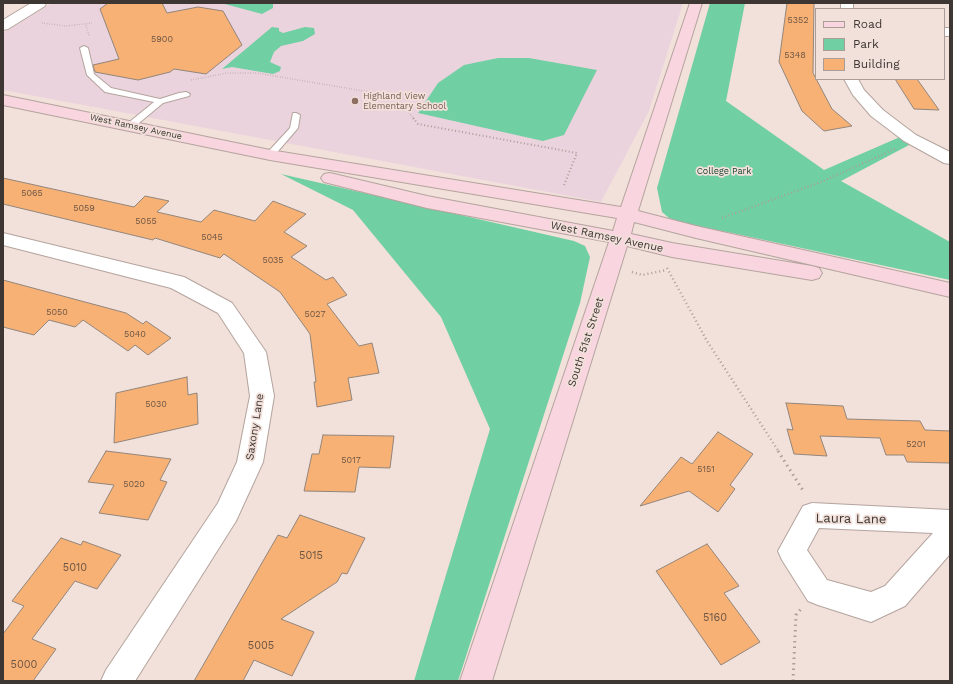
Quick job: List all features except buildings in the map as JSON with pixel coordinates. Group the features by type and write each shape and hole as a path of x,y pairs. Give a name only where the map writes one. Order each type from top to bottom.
{"street":[{"path":"3,26 40,3"},
{"name":"South 51st Street","path":"476,681 696,3"},
{"path":"3,8 26,12"},
{"path":"852,80 858,92 877,113 910,138 950,159"},
{"name":"West Ramsey Avenue","path":"3,100 270,155 627,214 696,232 950,290"},
{"name":"West Ramsey Avenue","path":"270,155 308,173 427,202 619,238 672,250 950,296"},
{"name":"Saxony Lane","path":"3,239 177,282 225,308 255,352 262,396 250,462 227,512 117,681"},
{"name":"Laura Lane","path":"814,586 792,551 812,515 950,522"},
{"path":"814,586 818,591 871,607 895,596 950,534"}],"lane":[{"path":"84,48 91,75 108,90 160,101"},
{"path":"130,126 160,101 186,94"},
{"path":"270,155 294,128 296,115"}],"path":[{"path":"36,22 66,26 92,23"},
{"path":"188,81 227,72 257,73 387,95 400,100 418,124 576,152 562,189"},
{"path":"717,220 821,182 896,149 910,138"},
{"path":"672,250 667,270 707,341 819,516"},
{"path":"610,267 642,275 667,270"},
{"path":"793,681 796,615 814,586"}],"shaded area":[{"name":"Highland View Elementary School","path":"52,3 683,3 649,111 601,202 3,90 3,33"}],"green space":[{"path":"221,3 273,3 273,8 262,14"},
{"name":"College Park","path":"710,3 745,3 726,101 824,170 900,137 911,144 841,181 950,242 950,280 687,224 669,218 662,212 657,188"},
{"path":"272,27 279,28 279,31 283,33 305,27 314,28 315,34 303,41 281,46 274,52 270,62 281,67 280,71 273,74 232,67 222,69"},
{"path":"498,58 529,58 597,70 564,135 543,141 418,113 438,83 464,65"},
{"path":"281,174 574,241 585,246 590,257 580,303 458,681 414,681 490,429 441,317 353,210"}],"place":[{"name":"Highland View Elementary School","path":"355,101"}]}
